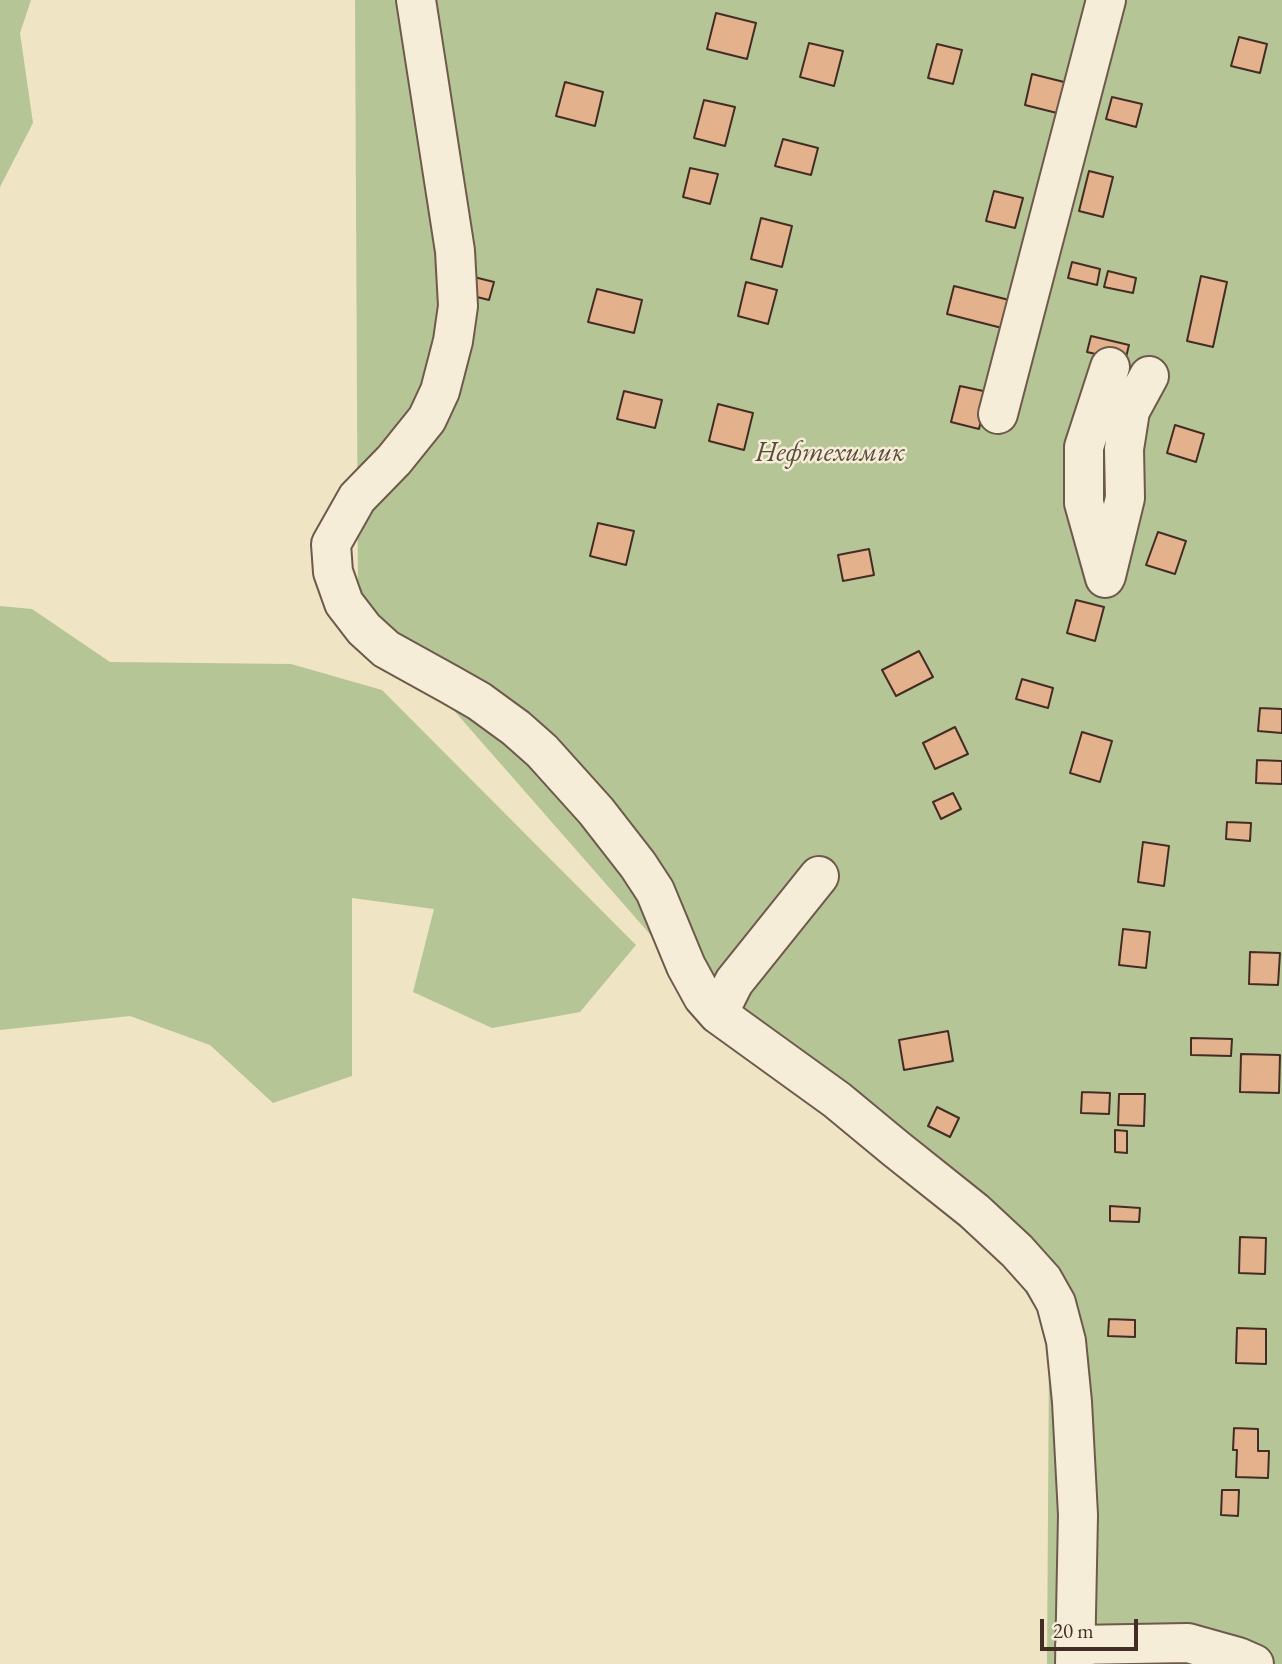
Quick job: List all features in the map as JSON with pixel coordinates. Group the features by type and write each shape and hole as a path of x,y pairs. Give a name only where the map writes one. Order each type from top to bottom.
{"street":[{"path":"416,0 455,251 458,306 453,341 440,391 427,419 394,460 357,498 331,544 333,572 344,603 364,629 386,649 470,696 516,728 542,751 596,811 638,865 655,891 686,966 703,997 718,1014 837,1100 974,1211 1017,1251 1043,1280 1056,1303 1066,1341 1072,1402 1078,1515 1075,1655 1188,1643 1254,1664"},
{"path":"998,414 1106,0"},
{"path":"1110,367 1084,447 1084,503 1105,578 1125,498 1125,449 1130,411 1149,376"},
{"path":"718,1014 734,982 819,876"}],"green space":[{"path":"0,0 31,0 20,33 33,123 0,187"},
{"name":"Нефтехимик","path":"355,0 1282,0 1282,1664 1047,1664 1049,1359 1038,1312 1011,1270 754,1053 358,601"},
{"path":"0,606 32,609 110,662 291,664 382,690 636,945 580,1012 492,1028 413,992 434,909 352,898 352,1076 273,1103 210,1045 130,1016 0,1030"}],"building":[{"path":"716,13 756,23 747,59 707,49"},
{"path":"1239,37 1267,44 1260,73 1231,66"},
{"path":"809,43 843,51 834,86 800,77"},
{"path":"937,44 962,50 953,84 928,78"},
{"path":"1032,74 1068,83 1061,114 1025,105"},
{"path":"565,82 603,92 595,126 556,116"},
{"path":"1112,97 1142,104 1136,127 1106,119"},
{"path":"704,100 735,107 725,146 694,138"},
{"path":"783,139 818,148 811,175 775,166"},
{"path":"690,168 718,174 710,204 683,197"},
{"path":"1089,171 1113,177 1103,217 1079,211"},
{"path":"994,191 1023,198 1015,228 986,221"},
{"path":"761,218 792,226 782,267 751,259"},
{"path":"1072,262 1100,269 1097,285 1068,278"},
{"path":"1108,271 1136,278 1133,293 1104,287"},
{"path":"466,275 494,282 489,300 461,293"},
{"path":"1201,276 1227,282 1213,347 1187,341"},
{"path":"746,282 777,290 768,324 738,316"},
{"path":"954,286 1009,300 1002,328 947,314"},
{"path":"597,289 642,300 634,333 588,322"},
{"path":"1091,336 1129,345 1125,361 1087,352"},
{"path":"960,386 988,392 979,429 951,422"},
{"path":"624,391 662,400 655,428 617,419"},
{"path":"718,404 753,413 744,450 709,441"},
{"path":"1175,425 1204,434 1196,462 1167,453"},
{"path":"598,523 634,531 626,565 590,556"},
{"path":"1158,532 1186,541 1175,574 1146,565"},
{"path":"869,549 874,575 843,581 838,555"},
{"path":"1076,600 1104,607 1095,641 1067,633"},
{"path":"919,651 933,677 896,696 882,670"},
{"path":"1022,679 1053,688 1048,708 1016,699"},
{"path":"1260,708 1282,709 1282,733 1258,731"},
{"path":"955,727 968,754 935,769 923,743"},
{"path":"1082,732 1112,741 1100,782 1070,773"},
{"path":"1257,760 1282,761 1282,784 1256,783"},
{"path":"953,793 961,809 941,819 933,802"},
{"path":"1227,822 1251,823 1250,841 1226,839"},
{"path":"1143,842 1169,846 1164,886 1138,882"},
{"path":"1123,929 1150,932 1146,968 1119,965"},
{"path":"1250,952 1280,953 1278,985 1249,984"},
{"path":"948,1031 953,1061 904,1070 899,1040"},
{"path":"1191,1038 1232,1039 1231,1056 1191,1055"},
{"path":"1241,1054 1280,1055 1279,1093 1240,1092"},
{"path":"1082,1092 1110,1093 1109,1114 1081,1113"},
{"path":"1119,1094 1145,1094 1144,1126 1118,1125"},
{"path":"937,1107 959,1118 950,1137 928,1126"},
{"path":"1115,1130 1127,1131 1127,1153 1115,1152"},
{"path":"1110,1206 1140,1208 1139,1222 1110,1221"},
{"path":"1240,1237 1266,1238 1265,1274 1239,1273"},
{"path":"1109,1319 1135,1320 1135,1337 1108,1336"},
{"path":"1237,1328 1266,1329 1266,1364 1236,1363"},
{"path":"1234,1428 1258,1429 1258,1451 1269,1451 1268,1478 1236,1477 1237,1450 1233,1450"},
{"path":"1222,1490 1239,1490 1238,1516 1221,1515"}]}
